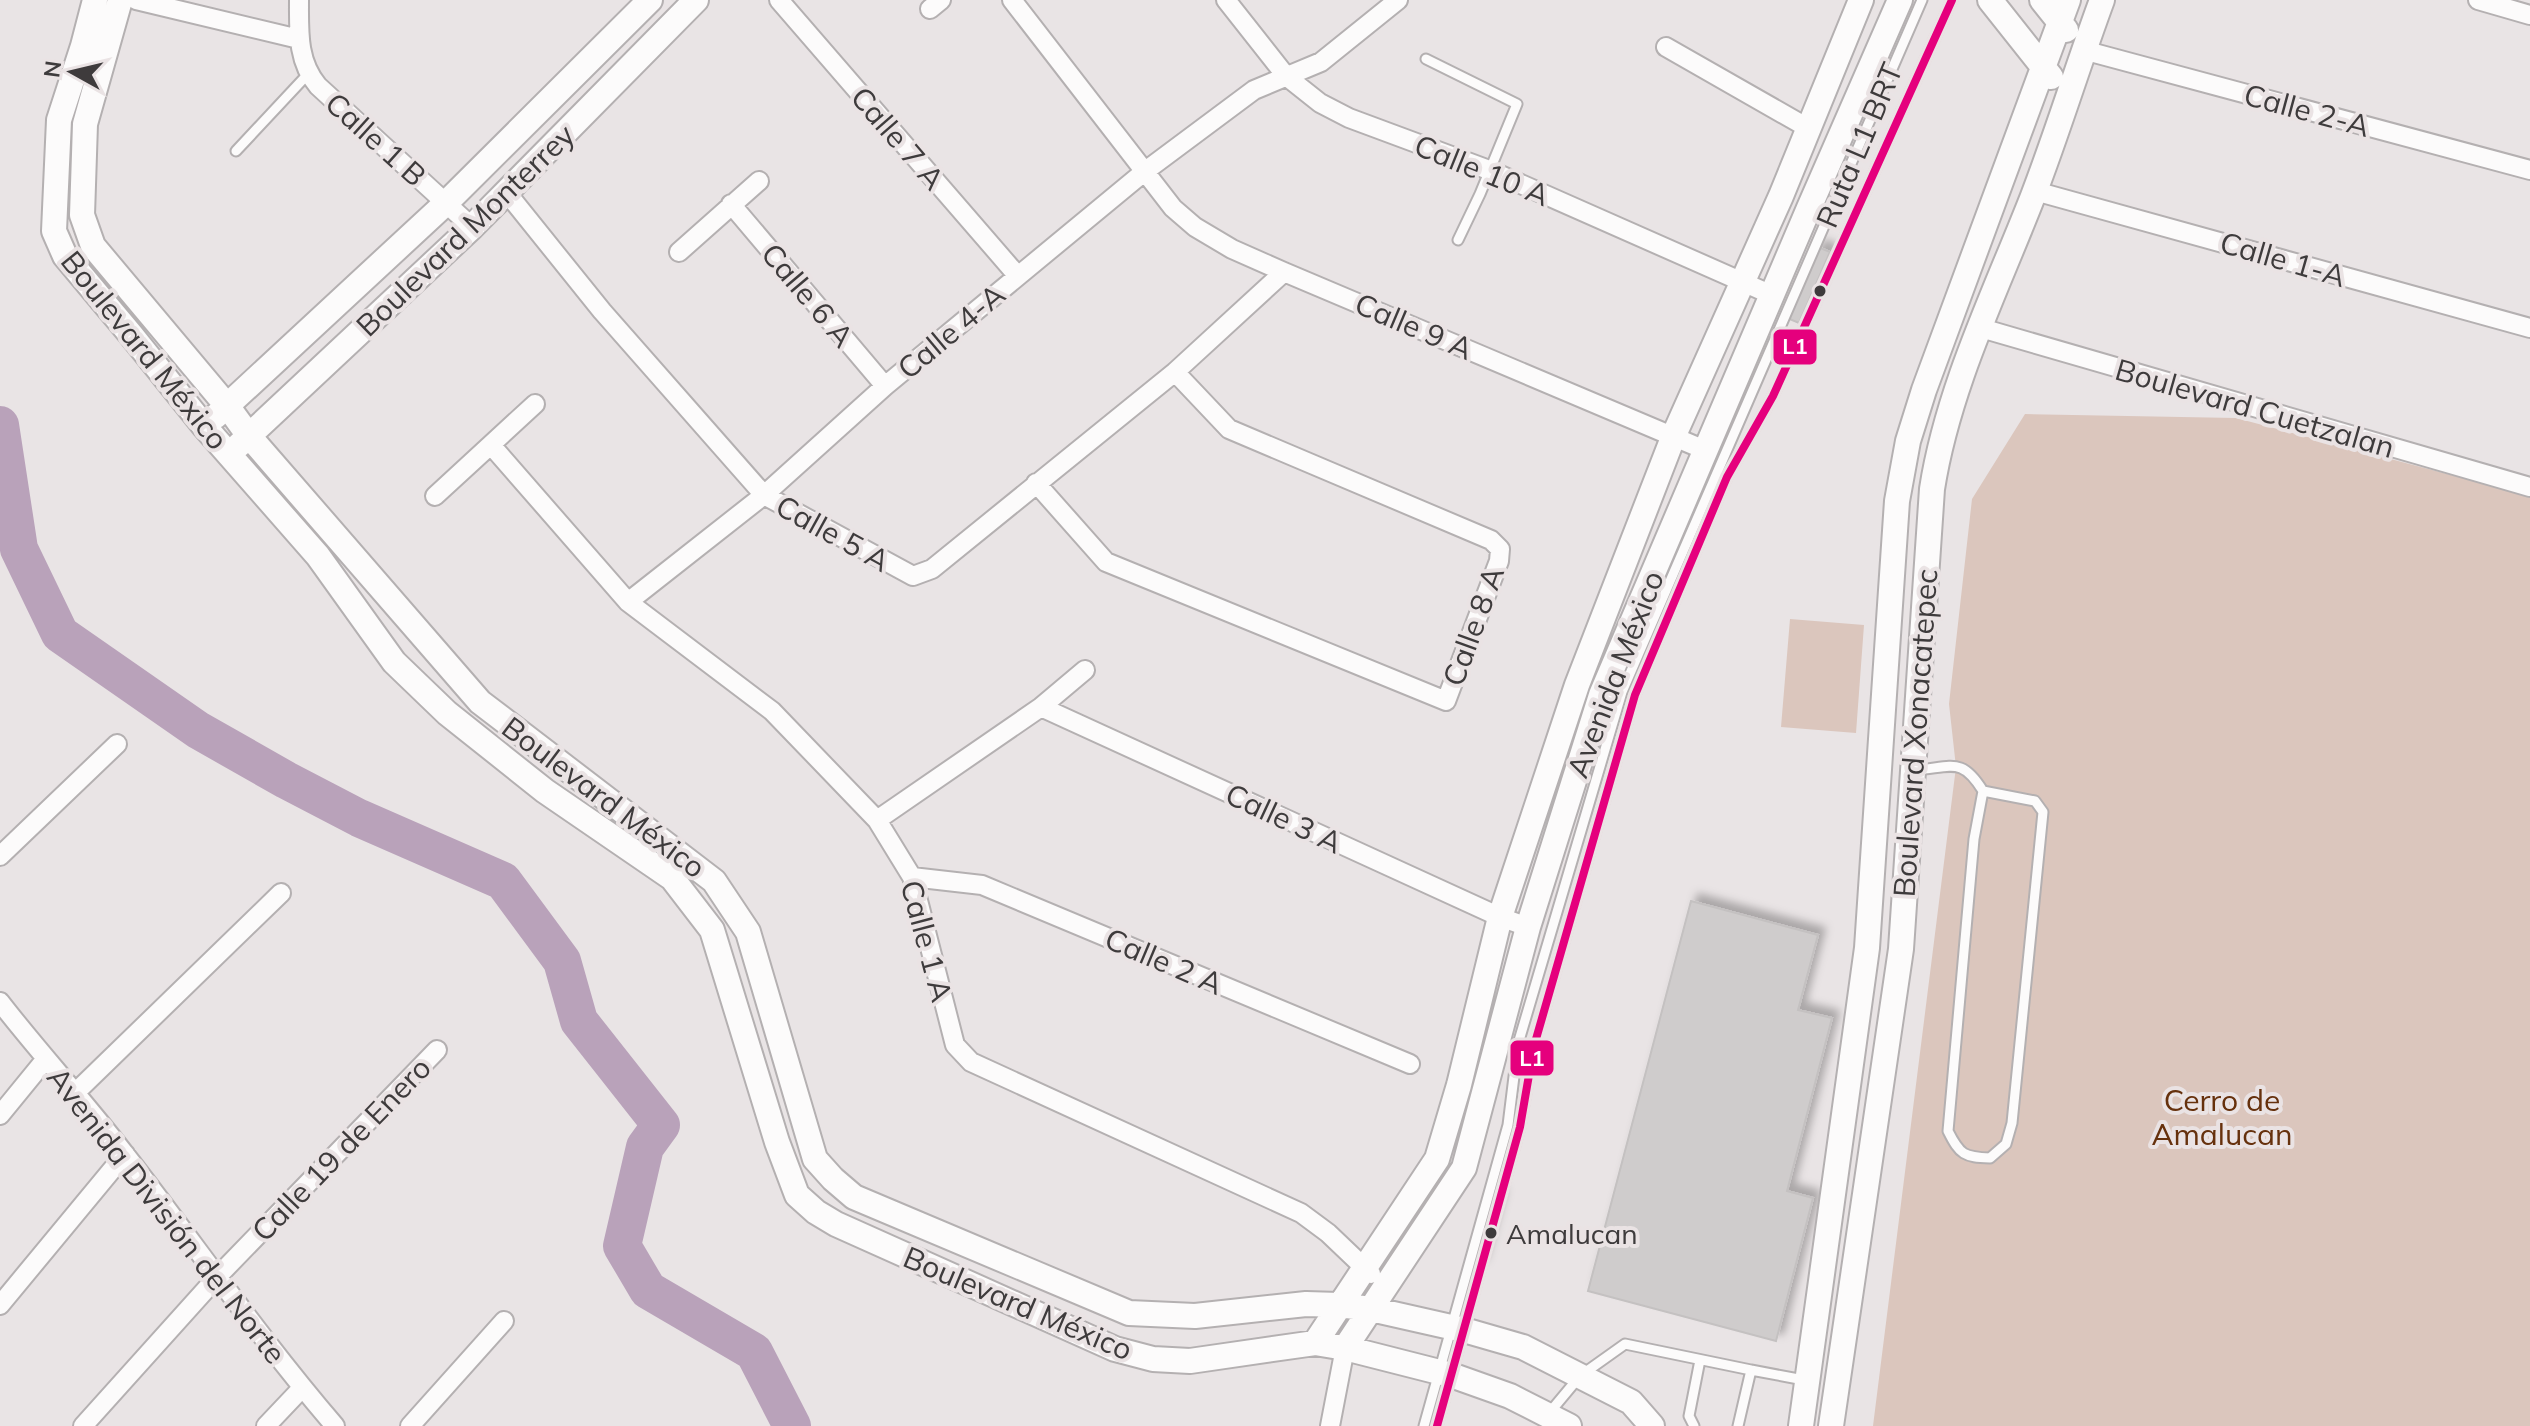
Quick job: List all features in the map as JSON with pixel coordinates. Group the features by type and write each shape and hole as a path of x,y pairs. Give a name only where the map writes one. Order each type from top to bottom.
{"street":[{"name":"Boulevard México","path":"95,0 59,120 54,231 65,256 204,426 318,556 394,662 447,713 545,791 672,878 712,930 777,1142 797,1195 836,1224 1115,1349 1153,1359 1190,1361 1315,1343 1446,1373 1510,1396 1558,1420"},
{"name":"Boulevard México","path":"120,0 85,124 82,215 93,246 249,436 480,702 714,881 748,932 815,1159 833,1179 854,1197 1129,1313 1195,1316 1306,1304 1371,1309 1458,1328 1523,1347 1631,1402 1652,1426"},
{"path":"136,0 299,39"},
{"name":"Calle 1 B","path":"299,0 299,39 308,74 472,227"},
{"name":"Boulevard Monterrey","path":"204,426 446,203 650,0"},
{"name":"Boulevard Monterrey","path":"228,454 472,227 696,0"},
{"name":"Calle 7 A","path":"779,0 1017,275"},
{"name":"Calle 9 A","path":"1012,0 1173,208 1195,227 1232,249 1284,272 1705,450"},
{"name":"Calle 10 A","path":"1226,0 1286,76 1320,103 1349,118 1489,170 1772,295"},
{"name":"Calle 4-A","path":"628,602 764,495 885,386 1144,172 1254,90 1321,62 1398,0"},
{"name":"Avenida México","path":"1315,1343 1437,1159 1459,1085 1500,917 1577,685 1674,435 1743,283 1861,0"},
{"name":"Avenida México","path":"1345,1348 1464,1168 1528,927 1601,695 1900,0"},
{"path":"1990,0 2043,68 2068,93"},
{"path":"2042,0 2063,11 2083,50"},
{"name":"Boulevard Xonacatepec","path":"1831,1426 1901,949 1932,489 1938,452 1952,402 2035,191 2102,0"},
{"path":"2478,0 2530,15"},
{"name":"Boulevard Xonacatepec","path":"1801,1426 1867,948 1900,486 1908,441 2063,11"},
{"path":"1666,47 1808,128"},
{"name":"Calle 2-A","path":"2083,50 2530,170"},
{"path":"679,252 759,181"},
{"name":"Calle 1-A","path":"2035,191 2530,328"},
{"name":"Calle 5 A","path":"507,193 602,311 764,495 913,576 932,569 1175,372 1284,272"},
{"name":"Calle 6 A","path":"731,204 885,386"},
{"name":"Boulevard Cuetzalan","path":"1981,328 2530,487"},
{"name":"Calle 8 A","path":"1036,483 1106,562 1446,701 1499,561 1500,549 1491,540 1229,429 1175,372"},
{"path":"435,496 535,404"},
{"name":"Calle 1 A","path":"491,445 628,602 772,711 877,820 912,877 955,1045 971,1062 1301,1213 1328,1233 1362,1268 1386,1284"},
{"path":"877,820 1041,707 1085,670"},
{"name":"Calle 3 A","path":"1041,707 1500,917 1528,927"},
{"path":"0,856 117,744"},
{"name":"Calle 2 A","path":"912,877 982,885 1410,1064"},
{"path":"75,1093 281,893"},
{"name":"Avenida División del Norte","path":"0,1002 125,1154 302,1388 335,1426"},
{"name":"Calle 19 de Enero","path":"83,1426 218,1276 437,1050"},
{"path":"0,1115 45,1060"},
{"path":"0,1305 125,1154"},
{"path":"410,1426 504,1321"},
{"path":"1330,1426 1345,1348"},
{"path":"266,1426 302,1388"}],"lane":[{"name":"Ruta L1 BRT","path":"1437,1426 1446,1373 1508,1125 1518,1044 1622,692 1922,0"},
{"name":"Ruta L1 BRT","path":"1458,1328 1520,1127 1534,1046 1635,695 1727,477 1773,396 1952,0"},
{"path":"1426,59 1517,104 1458,240"},
{"path":"236,151 308,74"},
{"path":"1913,770 1964,768 1971,772 1983,791 1974,839 1948,1131 1957,1149 1971,1157 1990,1158 2006,1144 2012,1123 2043,812 2035,801 1983,791"},
{"path":"1558,1420 1580,1376 1625,1344 1807,1381"},
{"path":"1694,1426 1689,1416 1700,1360"},
{"path":"1738,1426 1751,1370"},
{"name":"Ruta L1 BRT","path":"1425,1424 1446,1373"}],"green space":[{"name":"Cerro de Amalucan","path":"2025,414 2236,418 2530,496 2530,1426 1873,1426 1956,767 1949,704 1972,499"},
{"path":"1790,619 1864,625 1856,733 1781,727"}],"building":[{"path":"1818,247 1830,252 1799,323 1787,318"},
{"path":"1691,901 1818,935 1798,1010 1832,1018 1787,1191 1813,1198 1776,1341 1588,1291"},
{"path":"1490,1193 1499,1196 1479,1267 1470,1265"}],"waterway":[{"path":"0,425 19,549 60,634 198,730 286,780 359,818 503,881 562,961 579,1021 661,1125 645,1147 622,1246 648,1290 754,1352 792,1426"}],"transit line":[{"name":"L1","path":"1437,1426 1520,1127 1534,1046 1635,695 1727,477 1773,396 1952,0"}],"place":[{"name":"Amalucan","path":"1491,1233"}]}
